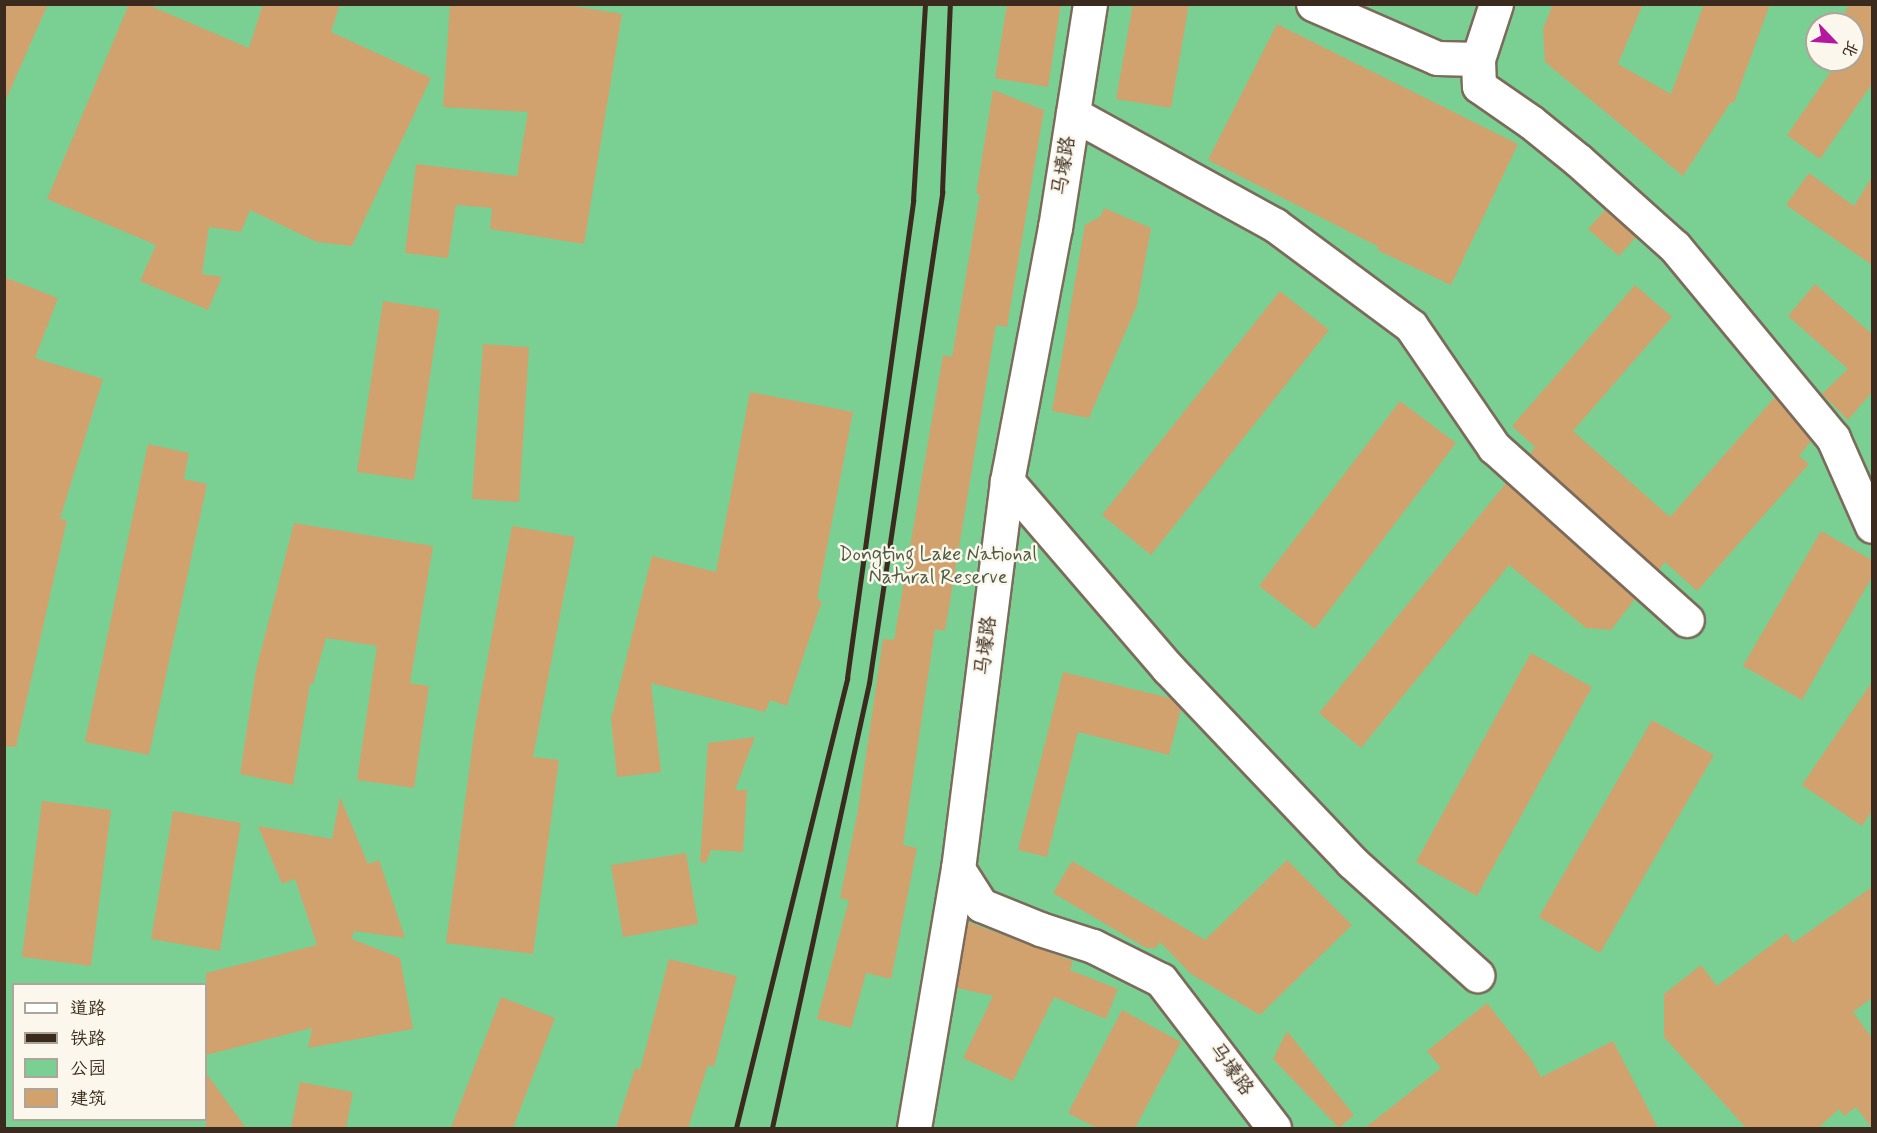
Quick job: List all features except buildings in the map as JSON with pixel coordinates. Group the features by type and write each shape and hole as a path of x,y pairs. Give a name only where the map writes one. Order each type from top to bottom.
{"street":[{"name":"马壕路","path":"1090,4 1053,238 1007,481 958,869 981,905 1040,929 1093,946 1161,980 1274,1128"},
{"path":"1313,4 1437,58 1478,58"},
{"path":"1497,4 1478,58 1479,87 1531,122 1578,160 1675,247 1833,438 1872,526"},
{"path":"1073,114 1275,225 1411,326 1494,447 1688,620"},
{"path":"1007,481 1168,668 1336,846 1477,975"},
{"path":"914,1128 958,869"}],"green space":[{"name":"Dongting Lake National Natural Reserve","path":"5,5 1872,5 1872,1128 5,1128"}],"railway":[{"path":"736,1128 847,678 913,201 925,4"},
{"path":"772,1128 869,683 942,192 950,4"}]}
